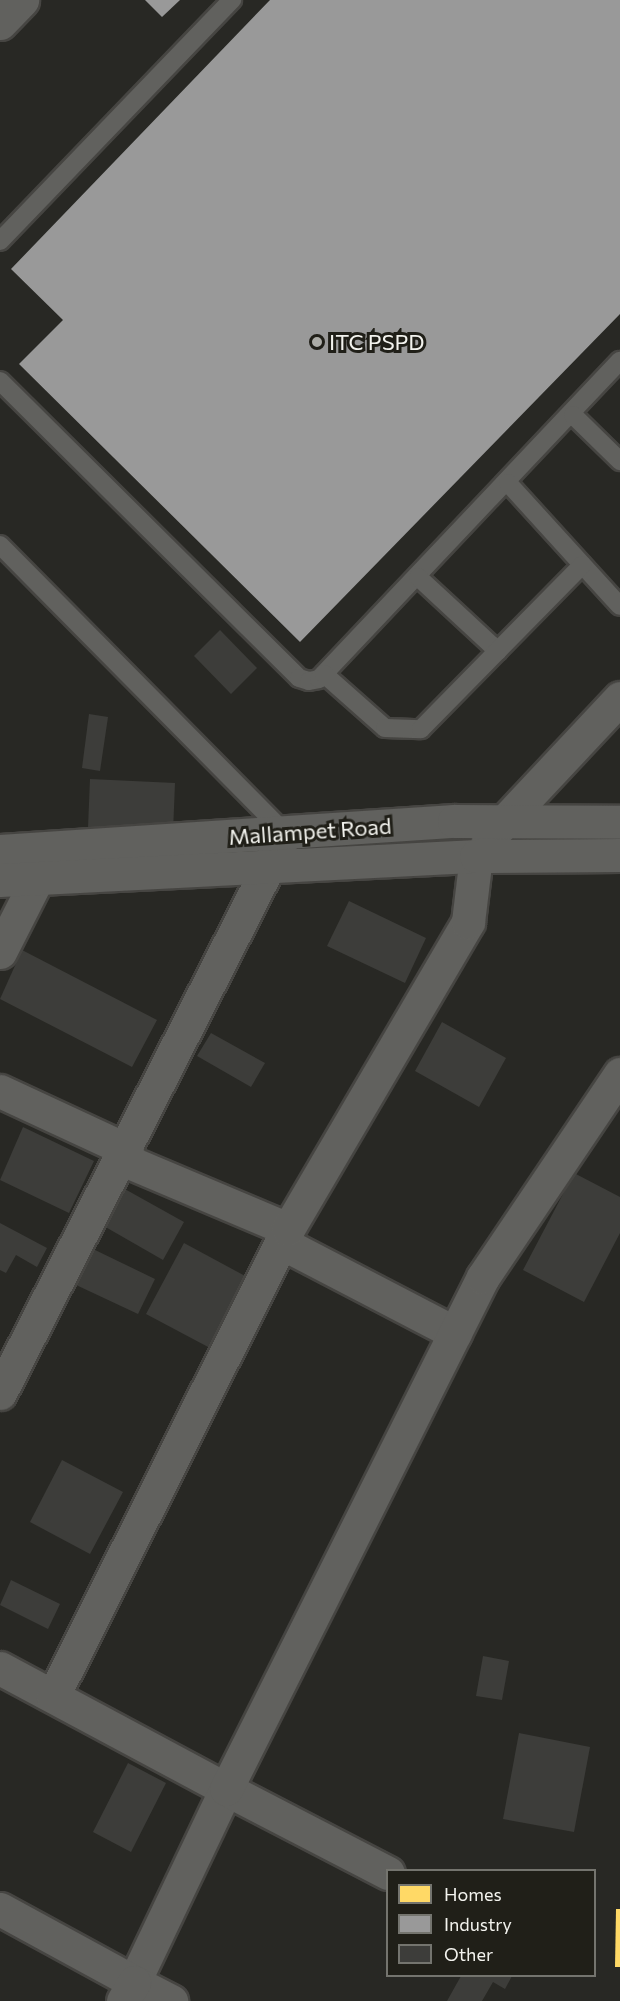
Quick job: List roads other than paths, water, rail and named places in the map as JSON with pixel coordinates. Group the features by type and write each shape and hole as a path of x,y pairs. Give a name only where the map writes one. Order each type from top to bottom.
{"street":[{"path":"0,23 22,0"},
{"path":"53,1696 285,1236 468,922 476,856 499,821 620,699"},
{"name":"Mallampet Road","path":"0,880 37,863 285,833 499,821 620,822"},
{"path":"0,1393 125,1154 285,833"},
{"name":"Mallampet Road","path":"0,851 37,863 268,866 476,856 620,855"},
{"path":"0,952 37,863"},
{"path":"128,1991 226,1789 483,1277 620,1074"},
{"path":"0,1091 285,1236 455,1333"},
{"path":"0,1668 386,1872"},
{"path":"0,1909 128,1991 171,2001"}],"lane":[{"path":"0,241 232,0"},
{"path":"0,381 299,678 309,681 324,674 573,415 619,364"},
{"path":"573,415 620,461"},
{"path":"508,483 620,606"},
{"path":"0,545 285,833"},
{"path":"324,674 385,728 404,733 421,729 582,565"},
{"path":"418,577 498,651"}],"place":[{"name":"ITC PSPD","path":"317,342"}]}
